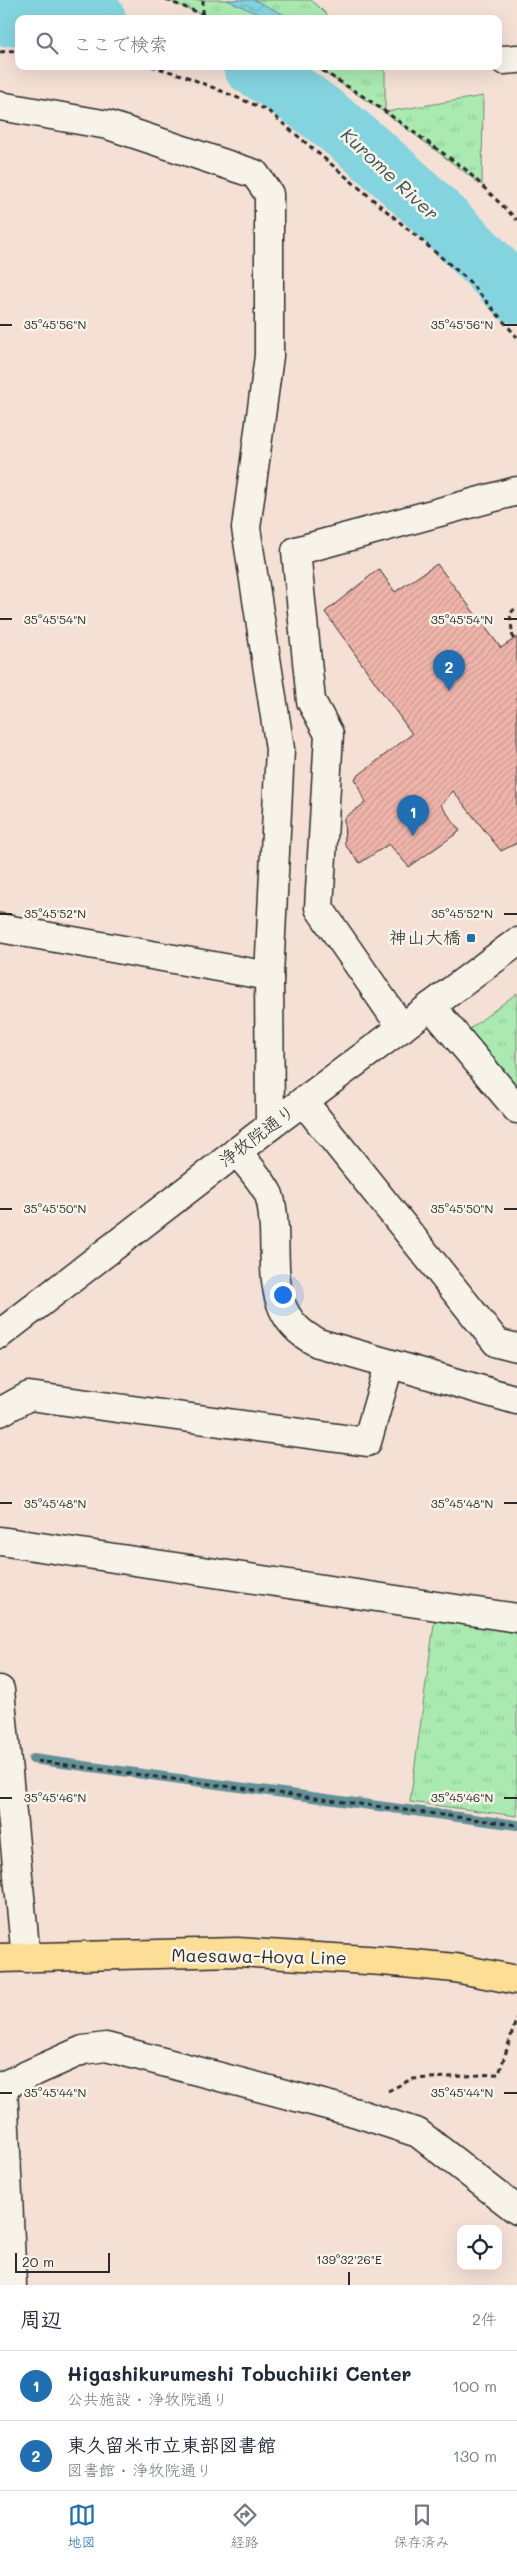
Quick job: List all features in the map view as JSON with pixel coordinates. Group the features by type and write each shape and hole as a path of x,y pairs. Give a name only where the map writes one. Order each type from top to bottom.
{"main road":[{"name":"Maesawa-Hoya Line","path":"13,1958 237,1952 455,1968 517,1980"}],"street":[{"path":"0,106 108,125 255,174 269,194 269,356 246,528 280,749 269,976 270,1126"},
{"path":"402,1028 320,908 328,734 311,702 296,551 517,491"},
{"path":"0,928 269,976"},
{"name":"浄牧院通り","path":"0,1334 237,1151 517,942"},
{"path":"431,1006 517,1109"},
{"path":"304,1101 497,1343 517,1348"},
{"path":"237,1151 268,1194 273,1210 276,1286 281,1308 291,1325 318,1343 389,1365 517,1400"},
{"path":"0,1412 29,1396 367,1442 389,1365"},
{"path":"0,1541 517,1618"},
{"path":"0,1690 6,1757 13,1958"},
{"path":"12,2285 2,2086 83,2050 106,2047 358,2113 418,2133 517,2210"}],"path":[{"path":"166,0 203,14 203,0"},
{"path":"0,52 15,50"},
{"path":"165,70 185,76 267,110 467,279 517,337"},
{"path":"321,70 369,100 465,169 517,220"},
{"path":"513,639 510,614 517,606"},
{"path":"6,1757 517,1825"},
{"path":"358,2113 372,2100 412,2079 499,2074 517,2017"}],"green space":[{"path":"166,0 311,0 328,15 205,15"},
{"path":"320,70 385,70 385,112 483,96 482,185 384,112"},
{"path":"517,993 517,1103 463,1034"},
{"path":"436,1609 517,1622 517,1816 410,1802"}],"water":[{"path":"227,0 254,0 285,15 260,15"}],"building":[{"path":"437,564 501,648 517,637 517,843 501,851 453,791 441,805 460,831 409,867 389,844 360,863 345,845 344,818 365,803 355,778 412,734 325,612 379,569 395,592"}],"waterway":[{"name":"Kurome River","path":"0,17 15,17"},
{"name":"Kurome River","path":"258,70 324,115 392,172 424,201 517,295"},
{"path":"33,1759 517,1825"}],"place":[{"name":"東久留米市立東部図書館","path":"449,691"},
{"name":"Higashikurumeshi Tobuchiiki Center","path":"413,836"},
{"name":"神山大橋","path":"471,938"}]}
